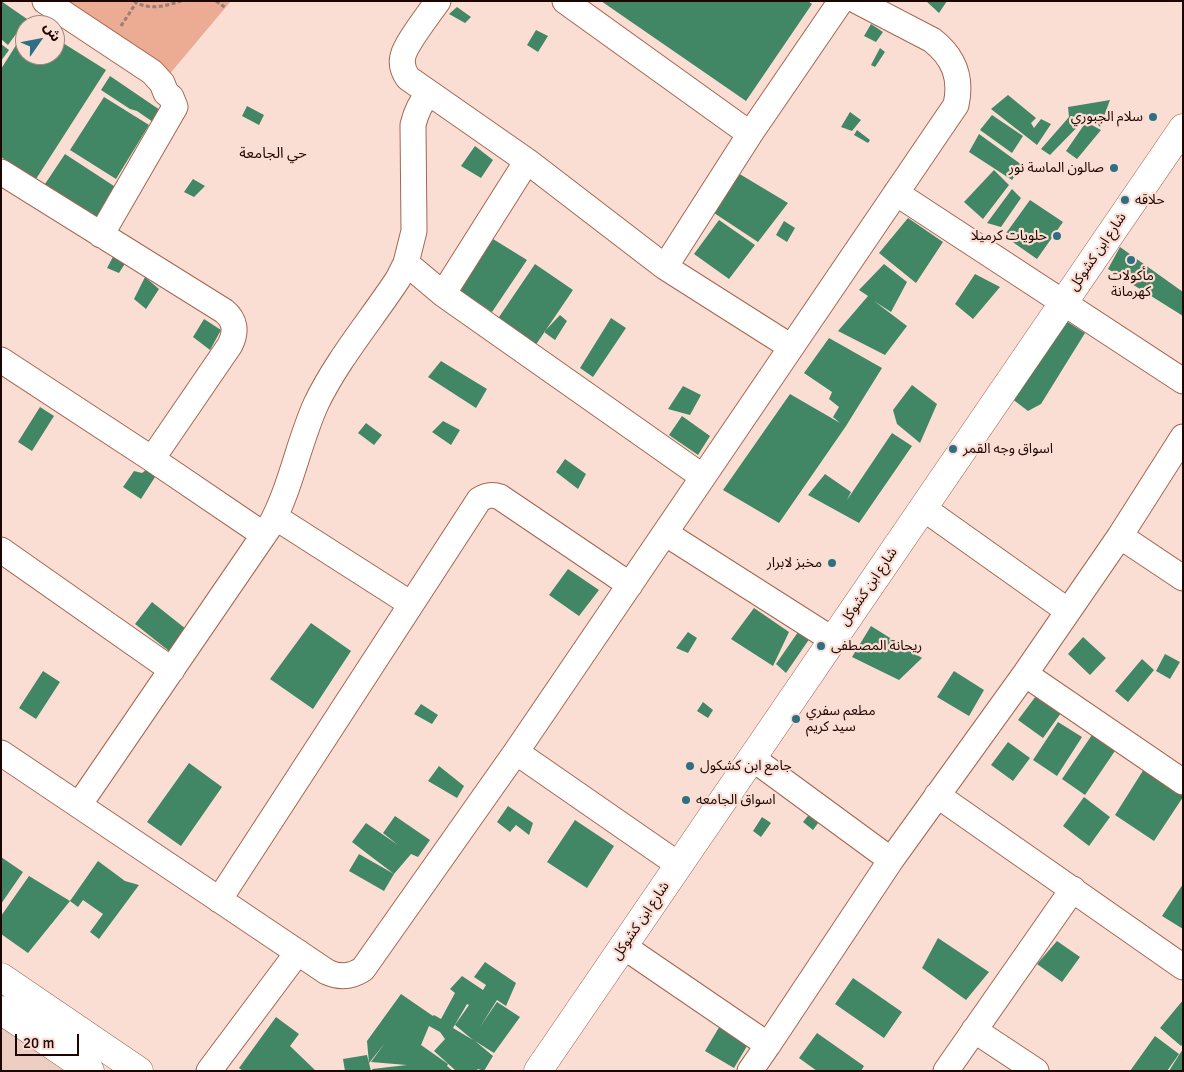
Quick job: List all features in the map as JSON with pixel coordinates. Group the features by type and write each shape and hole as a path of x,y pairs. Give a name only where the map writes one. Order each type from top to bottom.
{"street":[{"path":"45,1 152,72 162,83 175,107 101,235"},
{"path":"438,1 405,51 402,62 408,78 527,161 665,268 791,347"},
{"path":"565,1 750,134"},
{"path":"665,268 750,134 841,1"},
{"path":"1,754 334,975 350,976 363,969 516,752 956,105 958,80 952,63 942,47 857,1"},
{"path":"79,806 270,526 310,420 324,389 398,279 406,263 414,231 413,125 416,112 429,93"},
{"name":"شارع ابن كشوكل","path":"538,1071 1183,128"},
{"path":"443,294 527,161"},
{"path":"1,172 224,311 232,320 234,326 233,339 230,345 152,459"},
{"path":"896,193 1183,381"},
{"path":"406,263 443,294 703,478"},
{"path":"1,360 152,459 411,604"},
{"path":"750,1071 891,860 1025,674 1120,536 1183,437"},
{"path":"219,900 479,500 488,495 500,497 630,585"},
{"path":"923,508 1068,610"},
{"path":"665,533 833,640"},
{"path":"1120,536 1183,578"},
{"path":"1,550 172,670"},
{"path":"1025,674 1183,782"},
{"path":"516,752 679,865"},
{"path":"752,758 891,860"},
{"path":"936,795 1183,967"},
{"path":"946,1071 1073,889"},
{"path":"623,946 768,1045"},
{"path":"209,1071 298,952"},
{"path":"1,977 139,1071"},
{"path":"1,1010 90,1071"},
{"path":"974,1030 1036,1071"}],"path":[{"path":"134,1 149,7 165,7 181,1"},
{"path":"216,1 226,8"}],"shaded area":[{"path":"45,1 231,1 162,83"},
{"path":"1,1018 78,1071 1,1071"}],"building":[{"path":"1,1 21,15 15,15 15,35 8,45 1,39"},
{"path":"601,1 808,1 812,4 746,101"},
{"path":"926,1 947,1 939,13"},
{"path":"457,7 471,17 465,23 449,14"},
{"path":"871,24 883,32 876,42 864,36"},
{"path":"536,30 548,36 538,52 527,45"},
{"path":"1,44 9,50 1,61"},
{"path":"65,44 106,70 36,179 1,157 1,69 15,47 15,65 65,65"},
{"path":"880,48 885,52 875,67 871,65"},
{"path":"110,76 160,110 153,122 101,90"},
{"path":"1008,95 1036,118 1031,123 1034,128 1041,119 1051,124 1037,145 991,109"},
{"path":"104,97 149,125 116,179 70,150"},
{"path":"1110,100 1100,127 1090,114 1050,155 1041,149 1069,117 1068,107"},
{"path":"247,106 264,115 259,125 242,116"},
{"path":"850,112 861,120 852,131 841,127"},
{"path":"992,115 1023,136 1012,153 980,130"},
{"path":"1086,122 1101,130 1077,159 1066,151"},
{"path":"857,130 870,140 868,143 854,135"},
{"path":"979,134 1022,165 1012,180 969,152"},
{"path":"475,146 493,160 481,178 461,166"},
{"path":"65,154 117,188 95,221 43,187"},
{"path":"994,170 1009,185 983,219 964,202"},
{"path":"738,173 788,203 758,242 708,209"},
{"path":"193,179 205,186 194,197 184,192"},
{"path":"1012,189 1021,198 1001,227 987,223"},
{"path":"1030,200 1063,222 1037,259 1004,236"},
{"path":"908,218 943,242 916,283 879,253"},
{"path":"719,220 755,245 729,279 694,254"},
{"path":"784,221 795,228 787,242 776,235"},
{"path":"493,239 527,260 492,312 459,290"},
{"path":"1120,247 1183,292 1183,316 1108,269"},
{"path":"114,255 126,262 119,273 107,268"},
{"path":"535,264 573,290 535,346 497,320"},
{"path":"884,264 907,282 891,312 874,301 907,326 885,355 838,331 868,296 859,290"},
{"path":"975,274 1000,287 973,319 955,304"},
{"path":"145,277 159,289 146,309 134,299"},
{"path":"560,315 567,321 555,340 544,332"},
{"path":"611,318 626,328 593,377 580,368"},
{"path":"204,319 221,330 210,350 193,337"},
{"path":"1063,319 1085,333 1041,404 1028,411 1011,398"},
{"path":"829,338 882,368 846,426 779,523 723,490 790,394 840,423 833,417 839,407 829,399 832,392 804,373"},
{"path":"441,361 487,389 476,408 428,377"},
{"path":"912,385 937,404 920,443 897,424 893,410"},
{"path":"683,386 701,395 690,415 668,409"},
{"path":"40,407 54,416 32,451 18,442"},
{"path":"682,416 710,436 698,455 669,435"},
{"path":"443,421 460,430 451,445 432,432"},
{"path":"366,423 382,435 374,445 358,433"},
{"path":"892,433 912,446 859,523 808,495 825,474 851,492 847,500"},
{"path":"565,459 586,474 578,489 556,472"},
{"path":"146,470 155,477 141,499 123,487 134,471 142,473"},
{"path":"568,569 599,590 579,616 549,595"},
{"path":"152,602 186,629 169,651 135,624"},
{"path":"754,608 789,632 773,666 731,639"},
{"path":"311,623 351,651 313,709 270,679"},
{"path":"871,626 922,658 899,680 852,657"},
{"path":"688,632 697,638 688,653 676,648"},
{"path":"798,632 810,638 786,673 776,664"},
{"path":"1083,637 1106,658 1090,675 1068,654"},
{"path":"1165,654 1180,662 1170,679 1156,671"},
{"path":"1142,659 1154,670 1128,702 1115,691"},
{"path":"43,671 60,682 36,719 19,708"},
{"path":"954,671 984,690 969,716 937,697"},
{"path":"1036,696 1061,713 1043,738 1018,720"},
{"path":"703,702 713,710 708,718 697,711"},
{"path":"421,704 438,715 432,724 414,714"},
{"path":"1058,722 1082,737 1057,776 1033,760"},
{"path":"1096,729 1119,745 1085,795 1062,779"},
{"path":"1008,742 1030,758 1013,781 991,765"},
{"path":"189,763 222,787 181,846 147,822"},
{"path":"439,766 464,786 457,798 428,781"},
{"path":"1144,769 1183,795 1154,841 1115,815"},
{"path":"1084,797 1110,817 1089,846 1063,826"},
{"path":"508,806 533,823 529,835 516,825 510,832 497,822"},
{"path":"811,812 821,819 813,830 803,822"},
{"path":"395,816 430,840 418,857 411,854 394,874 352,842 366,823 398,845 383,833"},
{"path":"762,817 771,823 761,837 753,831"},
{"path":"575,820 614,846 587,888 547,862"},
{"path":"359,854 394,874 384,891 349,871"},
{"path":"1,857 23,872 1,904"},
{"path":"98,861 125,881 139,885 99,939 90,932 103,914 83,900 78,907 70,901"},
{"path":"29,876 70,901 28,953 1,934 1,916"},
{"path":"1183,884 1183,929 1162,916"},
{"path":"938,938 989,972 966,1000 922,968"},
{"path":"1057,941 1080,957 1062,982 1037,964"},
{"path":"485,962 516,983 506,1006 497,1000 480,1027 497,1002 520,1017 494,1053 475,1041 493,1056 484,1071 478,1069 476,1071 455,1070 434,1051 445,1039 440,1032 429,1026 421,1045 448,1064 447,1066 453,1071 373,1071 372,1069 407,1065 371,1062 385,1043 369,1063 367,1041 401,994 433,1016 441,1019 455,993 450,989 462,976 483,990 486,985 474,977","holes":["467,1004 469,1005 455,1025 473,1040 453,1028"]},
{"path":"853,978 902,1012 884,1038 835,1004"},
{"path":"1183,1000 1183,1044 1181,1046 1160,1028"},
{"path":"276,1017 299,1034 290,1046 316,1071 243,1071 239,1068"},
{"path":"721,1024 750,1041 734,1068 705,1051"},
{"path":"817,1033 864,1066 861,1071 817,1071 799,1058"},
{"path":"1155,1036 1179,1054 1167,1071 1130,1071"},
{"path":"1183,1049 1183,1071 1169,1071 1179,1055"},
{"path":"367,1055 371,1071 345,1071 343,1059"}],"place":[{"name":"سلام الجبوري","path":"1153,117"},
{"name":"صالون الماسة نور","path":"1114,168"},
{"name":"حلاقه","path":"1125,200"},
{"name":"حلويات كرميلا","path":"1057,236"},
{"name":"مأكولات كهرمانة","path":"1131,260"},
{"name":"اسواق وجه القمر","path":"953,449"},
{"name":"مخبز لابرار","path":"832,563"},
{"name":"ريحانة المصطفى","path":"821,646"},
{"name":"مطعم سفري سيد كريم","path":"796,719"},
{"name":"جامع ابن كشكول","path":"690,766"},
{"name":"اسواق الجامعه","path":"686,800"}],"district":[{"name":"حي الجامعة","path":"273,154"}]}
